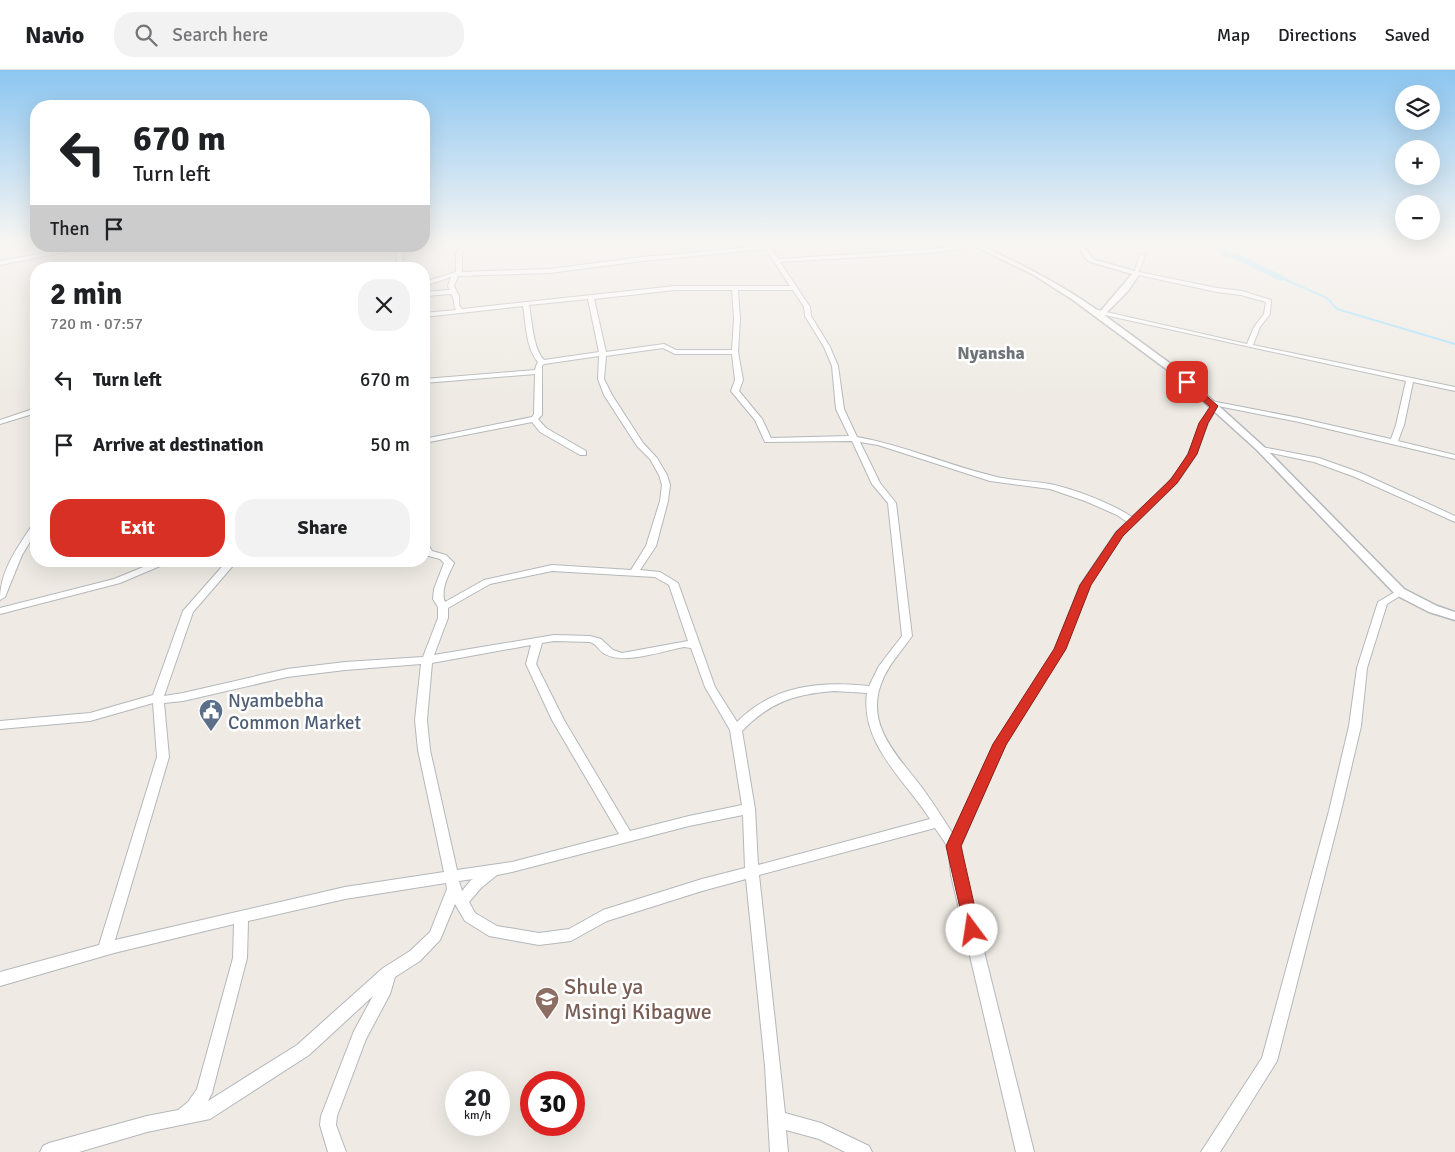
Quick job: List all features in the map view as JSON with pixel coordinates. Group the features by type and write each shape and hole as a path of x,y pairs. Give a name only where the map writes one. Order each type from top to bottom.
{"street":[{"path":"454,293 459,310"},
{"path":"430,314 617,293"},
{"path":"735,293 737,319 735,352 739,380 735,391 758,419 766,438 774,440 855,439 879,443 992,479 1051,487 1088,499 1120,513 1132,521"},
{"path":"798,293 807,307 808,316 827,347 835,366 840,408 876,484 892,503 907,636 883,667 873,690 871,711 881,744 954,846 958,875 1025,1152"},
{"path":"1066,293 1092,310 1176,372 1260,448 1400,592 1433,609 1455,616"},
{"path":"1103,313 1121,293"},
{"path":"1244,293 1269,301 1267,314 1257,327 1249,346"},
{"path":"590,296 603,354 601,379 608,395 640,444 653,458 663,475 666,485 664,501 650,546 634,573"},
{"path":"526,303 526,315 532,328 532,341 537,357 542,362"},
{"path":"1092,310 1455,390"},
{"path":"542,362 664,346 675,352 735,352"},
{"path":"430,439 534,419 538,415 540,396 539,372 542,362"},
{"path":"430,381 539,372"},
{"path":"1393,443 1400,424 1410,380"},
{"path":"1211,404 1299,420 1455,457"},
{"path":"954,846 1000,744 1060,649 1085,585 1120,534 1174,481 1192,454 1211,404"},
{"path":"0,422 30,413"},
{"path":"534,419 543,430 583,453"},
{"path":"1260,448 1316,460 1358,476 1455,519"},
{"path":"0,597 17,555 30,535"},
{"path":"430,554 443,557 449,563 439,589 438,599 443,607 443,618 427,660 421,720 424,750 456,889 470,917 494,932 539,939 571,935 603,916 702,884 938,822"},
{"path":"0,611 98,587 151,567"},
{"path":"105,950 163,757 158,698 188,611 227,567"},
{"path":"443,607 487,582 552,568 657,574 673,583 710,687 736,730 749,809 750,872 768,1007 779,1152"},
{"path":"1210,1152 1269,1061 1335,811 1355,726 1362,668 1383,602 1400,592"},
{"path":"0,725 90,718 158,698 167,700 183,697 287,673 345,666 427,660 554,638 590,639 597,641 609,652 622,656 663,647 684,644 694,645"},
{"path":"538,640 531,664 558,720 627,837"},
{"path":"736,730 748,717 777,697 787,694 827,687 873,690"},
{"path":"49,1152 184,1116 204,1113 304,1050 388,974 415,956 435,936 456,889 494,870 689,821 749,809"},
{"path":"0,979 105,950 345,893 456,889 476,884 494,870"},
{"path":"184,1116 194,1108 204,1093 240,958 242,943 240,923 243,916"},
{"path":"337,1152 328,1125 329,1116 359,1036 384,989 388,974"},
{"path":"778,1120 821,1131 863,1152"}],"waterway":[{"path":"1317,293 1327,298 1337,309 1455,344"}],"place":[{"name":"Nyambebha Common Market","path":"211,732"},
{"name":"Shule ya Msingi Kibagwe","path":"547,1020"}],"district":[{"name":"Nyansha","path":"991,353"}],"route":[{"path":"972,930 958,875 954,846 1000,744 1060,649 1085,585 1120,534 1174,481 1192,454 1204,423 1214,406 1187,382"}]}
